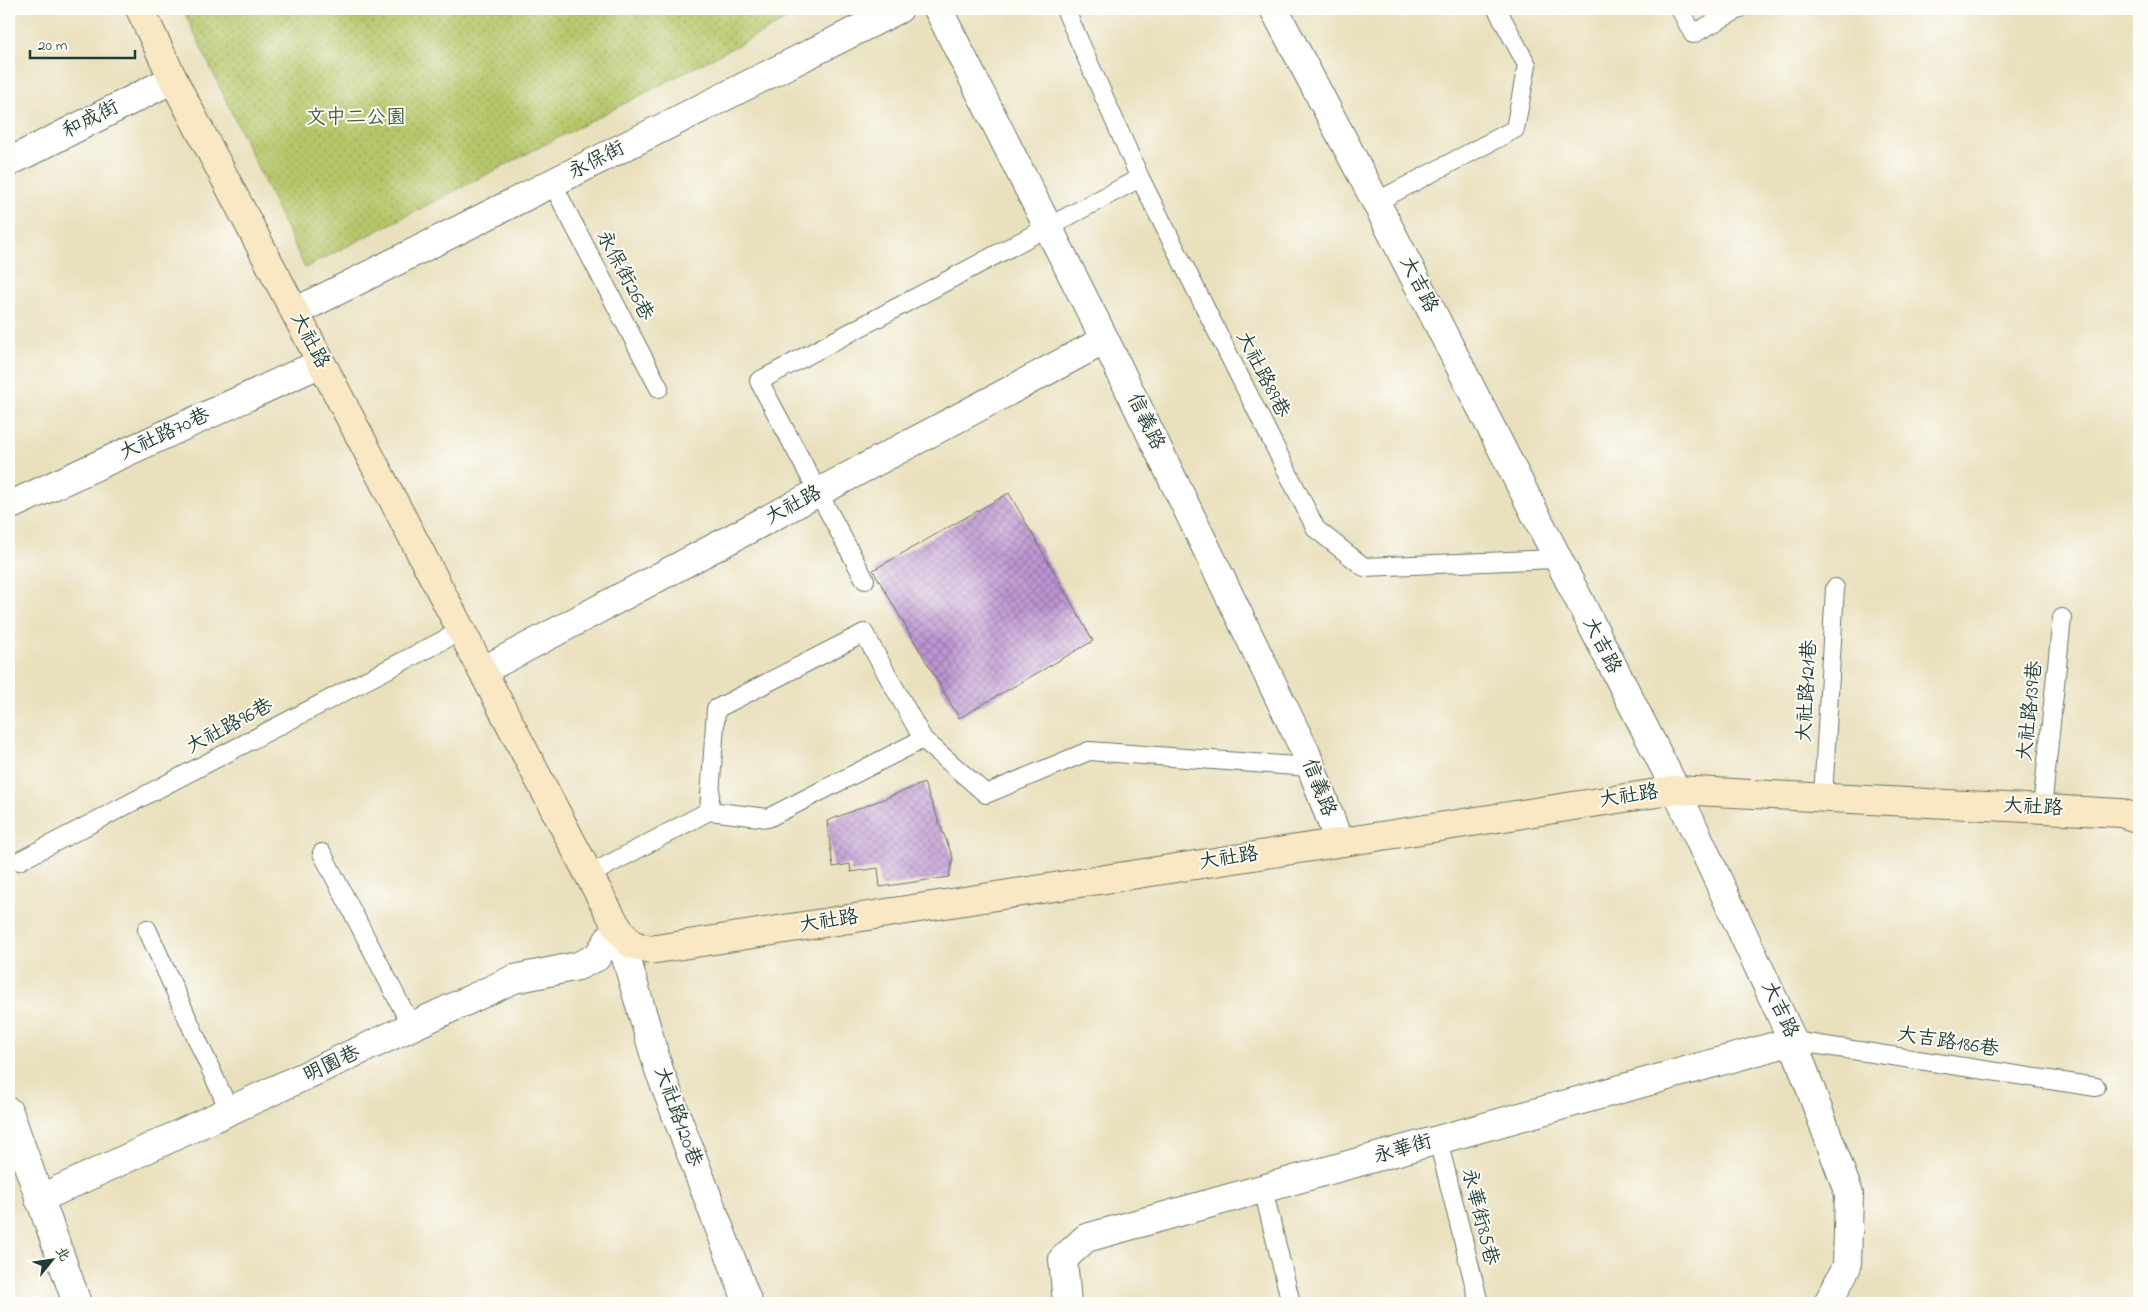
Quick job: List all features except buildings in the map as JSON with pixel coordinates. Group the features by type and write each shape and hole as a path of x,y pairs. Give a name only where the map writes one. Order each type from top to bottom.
{"street":[{"name":"大社路","path":"140,9 172,79 589,875 617,927 631,944 650,950 1676,790 2121,813 2139,819"},
{"name":"永保街","path":"294,312 899,9"},
{"name":"信義路","path":"938,9 1105,340 1306,753 1339,842"},
{"name":"大吉路","path":"1274,9 1376,202 1556,559 1676,790 1794,1041 1849,1194 1847,1266 1828,1303"},
{"name":"和成街","path":"9,162 172,79"},
{"name":"大社路","path":"482,671 1105,340"},
{"name":"大社路70巷","path":"9,506 321,363"},
{"name":"明園巷","path":"39,1200 514,979 578,966 597,956 617,927"},
{"name":"大社路120巷","path":"617,927 659,1070 748,1303"},
{"name":"永華街","path":"1067,1303 1063,1259 1086,1238 1794,1041"},
{"path":"9,1112 77,1303"}],"lane":[{"name":"大社路89巷","path":"1065,9 1140,178 1316,529 1364,567 1556,559"},
{"path":"1376,202 1515,129 1527,64 1497,9"},
{"path":"1680,9 1693,34 1739,9"},
{"path":"865,580 759,381 1140,178"},
{"name":"永保街26巷","path":"552,183 659,388"},
{"name":"大社路121巷","path":"1823,797 1835,588"},
{"name":"大社路139巷","path":"2042,809 2062,618"},
{"name":"大社路96巷","path":"19,861 462,631"},
{"path":"709,811 716,709 864,633 924,739 986,794 1089,751 1310,767"},
{"path":"589,875 709,811 768,818 924,739"},
{"path":"322,853 412,1027"},
{"path":"147,929 230,1112"},
{"name":"大吉路186巷","path":"1794,1041 2096,1087"},
{"name":"永華街85巷","path":"1438,1140 1479,1303"},
{"path":"1263,1189 1291,1303"}],"green space":[{"name":"文中二公園","path":"183,9 808,9 305,268"}]}
